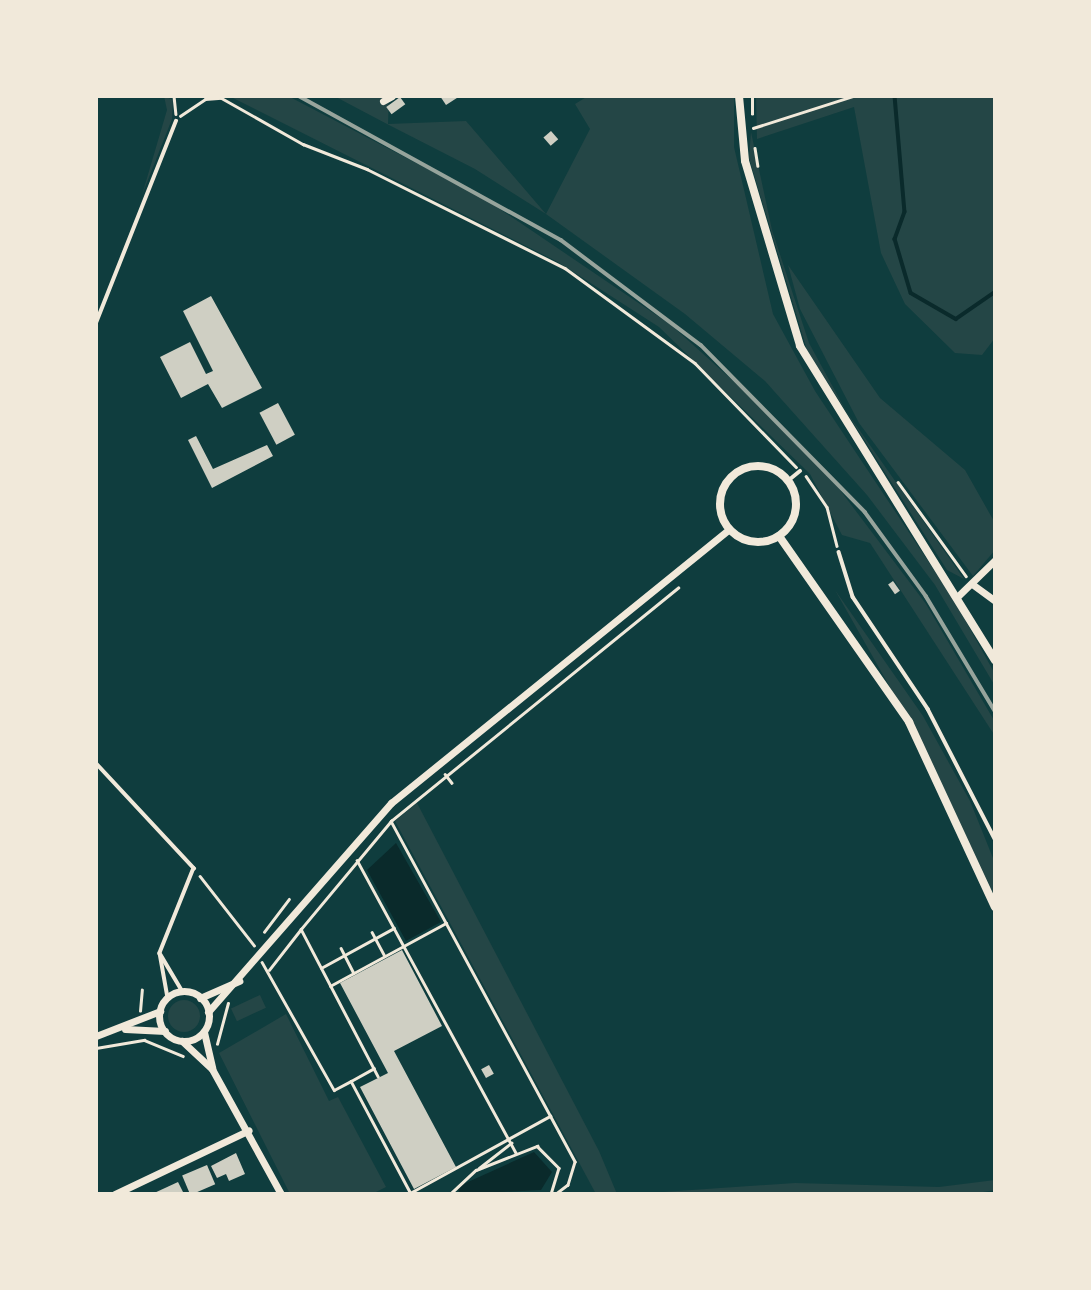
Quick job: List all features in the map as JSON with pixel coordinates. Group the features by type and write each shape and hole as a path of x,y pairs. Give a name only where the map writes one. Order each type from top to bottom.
{"street":[{"path":"383,101 391,96"},
{"path":"739,96 739,128 783,305 834,410 957,597 995,660"},
{"path":"768,466 789,480 797,504 779,536 756,542 729,529 720,498 732,476 768,466"},
{"path":"212,1069 204,1032 208,1012 240,981 391,803 729,529"},
{"path":"779,536 909,722 995,908"},
{"path":"957,597 995,560"},
{"path":"972,584 995,601"},
{"path":"200,998 240,981"},
{"path":"96,1036 124,1029 160,1011 168,998 183,992 200,998 208,1012"},
{"path":"160,1011 165,1031"},
{"path":"124,1029 165,1031 182,1041 212,1069 249,1130 281,1194"},
{"path":"182,1041 204,1032"},
{"path":"114,1194 249,1130"}],"lane":[{"path":"96,323 176,121"},
{"path":"789,480 800,471"},
{"path":"839,552 853,597 928,709 995,839"},
{"path":"96,763 194,868 160,953 168,998"},
{"path":"160,953 183,992"}],"path":[{"path":"174,96 176,121"},
{"path":"752,96 752,129 758,168"},
{"path":"739,128 752,129 853,96"},
{"path":"176,121 205,99 220,97 604,293 695,363 800,471 827,507 839,552"},
{"path":"894,477 972,584"},
{"path":"268,971 391,821 678,588"},
{"path":"391,821 575,1162 568,1185 556,1194"},
{"path":"357,860 516,1153"},
{"path":"194,868 254,945 289,899"},
{"path":"330,986 446,923"},
{"path":"321,968 394,928"},
{"path":"301,929 378,1076"},
{"path":"372,932 385,956"},
{"path":"341,948 354,973"},
{"path":"266,966 334,1090 374,1068"},
{"path":"351,1081 410,1193 510,1141 550,1116"},
{"path":"450,1194 510,1141"},
{"path":"476,1170 537,1146 548,1153 559,1168 551,1194"},
{"path":"459,1167 465,1178"}],"shaded area":[{"path":"164,96 173,100 172,119 142,195 167,110"},
{"path":"229,96 288,96 485,199 671,325 781,424 837,486 926,604 995,722 995,736 870,543 842,535 810,474 659,327 558,262"},
{"path":"334,96 389,96 388,124 466,121 546,214 475,169 387,124"},
{"path":"588,96 734,96 734,147 773,314 815,391 954,600 995,674 995,686 935,585 867,495 765,381 685,314 546,214 590,129 575,104"},
{"path":"756,96 995,96 995,338 982,355 955,353 905,304 881,253 854,107 757,139"},
{"path":"751,132 772,230 809,343 846,411 964,579 947,570 807,350 749,158"},
{"path":"788,265 880,398 965,470 995,523 995,550 973,576 859,423 800,309"},
{"path":"835,590 923,716 970,801 995,863 995,897 925,749"},
{"path":"417,803 599,1151 617,1194 596,1194 395,821"},
{"path":"396,843 441,922 406,941 367,870"},
{"path":"260,995 266,1008 237,1021 231,1009"},
{"path":"184,1000 196,1004 200,1016 196,1028 184,1032 172,1028 168,1016 172,1004"},
{"path":"286,1014 329,1101 338,1097 386,1187 372,1194 290,1194 219,1053"},
{"path":"534,1152 552,1172 541,1190 460,1194 457,1187"},
{"path":"995,1180 995,1190 971,1194 634,1194 795,1183 939,1187"}],"building":[{"path":"440,96 460,96 446,105"},
{"path":"400,97 405,104 392,114 386,107"},
{"path":"551,131 558,139 551,146 543,138"},
{"path":"211,296 262,388 222,408 208,384 181,398 160,357 190,342 206,374 213,371 183,311"},
{"path":"278,403 295,435 276,445 259,413"},
{"path":"196,436 213,469 267,445 273,456 212,488 188,440"},
{"path":"893,581 900,591 895,594 888,584"},
{"path":"402,950 442,1026 394,1051 456,1167 414,1189 360,1087 388,1073 340,983"},
{"path":"489,1065 494,1074 486,1078 481,1069"},
{"path":"236,1153 245,1174 229,1181 226,1174 217,1178 211,1166"},
{"path":"207,1165 215,1184 190,1194 182,1176"},
{"path":"178,1182 184,1194 152,1194"}],"waterway":[{"path":"895,96 905,212 895,239 911,293 956,319 995,292"}],"railway":[{"path":"299,96 561,240 701,345 865,512 926,596 995,711"}]}
